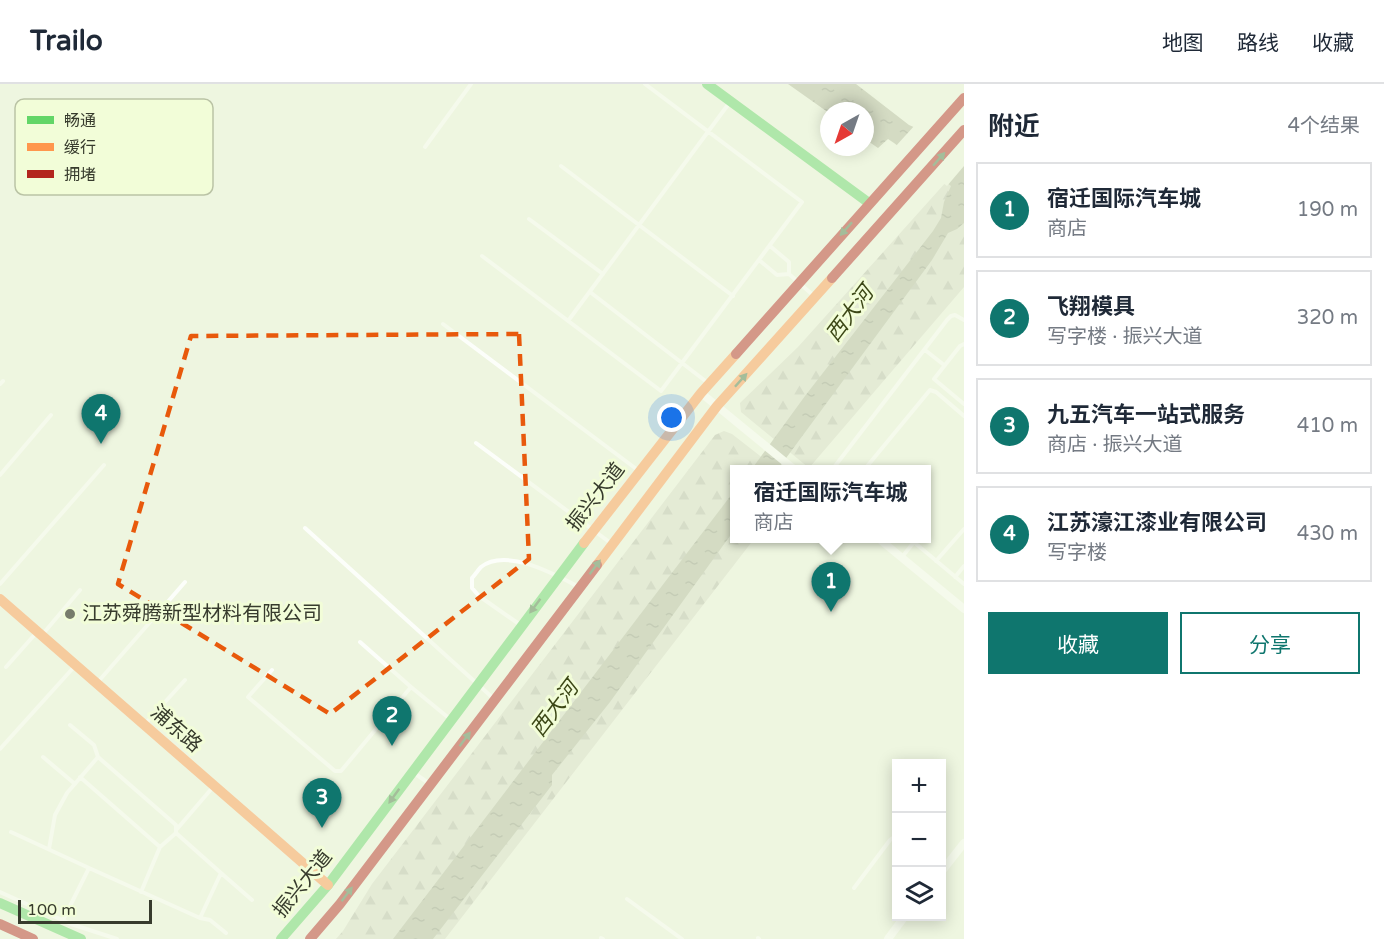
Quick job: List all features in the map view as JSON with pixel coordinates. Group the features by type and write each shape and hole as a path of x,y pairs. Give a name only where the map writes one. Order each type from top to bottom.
{"main road":[{"path":"707,84 869,203"},
{"name":"振兴大道","path":"281,939 328,885 558,576 700,393 964,98"},
{"name":"振兴大道","path":"310,939 340,904 717,406 964,130"},
{"name":"浦东路","path":"1,602 328,885"},
{"path":"0,903 81,939"},
{"path":"0,924 33,939"}],"street":[{"path":"700,393 789,465"},
{"path":"884,543 964,609"},
{"path":"946,868 961,855 964,843"},
{"path":"888,939 901,921"}],"lane":[{"path":"425,147 471,84"},
{"path":"482,256 662,391 802,202 645,84"},
{"path":"568,321 731,102"},
{"path":"561,166 733,296"},
{"path":"530,219 603,274"},
{"path":"770,246 789,262 789,274"},
{"path":"759,260 777,274 789,274 816,297"},
{"path":"590,292 709,383"},
{"path":"836,465 951,316 955,315 964,320"},
{"path":"443,324 639,471"},
{"path":"964,344 934,379 964,404"},
{"path":"924,350 944,365"},
{"path":"868,465 930,390 936,392 964,416"},
{"path":"0,475 51,414"},
{"path":"477,442 612,544"},
{"path":"0,584 104,465"},
{"path":"304,528 495,700"},
{"path":"936,561 964,529"},
{"path":"901,558 909,543"},
{"path":"915,543 964,584"},
{"path":"521,626 479,596 472,588 472,578 482,567 493,561 526,564 558,576 579,588"},
{"path":"955,577 964,566"},
{"path":"96,683 185,582"},
{"path":"6,668 80,590"},
{"path":"360,642 450,720"},
{"path":"0,749 75,665"},
{"path":"272,670 248,696 335,771 341,771 411,687"},
{"path":"144,725 185,680"},
{"path":"70,725 94,745 98,757 176,825 176,831 252,900"},
{"path":"43,757 75,784"},
{"path":"49,849 56,815 67,793 98,757"},
{"path":"412,771 430,784"},
{"path":"80,777 159,847"},
{"path":"141,892 159,847 176,831 214,786"},
{"path":"11,832 141,892 200,918 210,920 226,933"},
{"path":"854,888 892,838"},
{"path":"63,920 89,868"},
{"path":"200,918 221,873"},
{"path":"0,892 63,920 117,939"},
{"path":"627,899 682,939"}],"highlighted area":[{"path":"519,334 529,559 330,714 118,584 191,336"}],"green space":[{"path":"964,162 964,287 812,465 805,465 741,412 740,403 798,347"},
{"path":"724,431 732,434 772,465 730,465 730,543 751,543 445,939 336,939 372,884 715,435"}],"water":[{"path":"788,84 856,84 909,125 964,149 964,223 948,233 932,260 781,465 755,465 941,218 944,202 951,186 888,139 878,148 874,145 874,102 820,102 820,107"},
{"path":"730,497 730,536 610,702 552,775 552,785 433,939 393,939"}],"pier":[{"path":"915,125 964,146 964,166 947,186 895,147"}],"traffic: fast":[{"path":"707,84 869,203"},
{"path":"281,939 328,885 584,543"},
{"path":"0,903 81,939"}],"traffic: slow":[{"path":"597,565 717,406 832,278"},
{"path":"584,543 701,393 736,354"},
{"path":"0,599 328,885"}],"traffic: jam":[{"path":"736,354 964,98"},
{"path":"832,278 964,130"},
{"path":"310,939 340,904 597,565"},
{"path":"0,924 33,939"}],"place":[{"name":"江苏濠江漆业有限公司","path":"101,444"},
{"name":"宿迁国际汽车城","path":"831,612"},
{"name":"江苏舜腾新型材料有限公司","path":"70,614"},
{"name":"飞翔模具","path":"392,746"},
{"name":"九五汽车一站式服务","path":"322,828"}],"water label":[{"name":"西大河","path":"850,314"},
{"name":"西大河","path":"555,709"}]}
